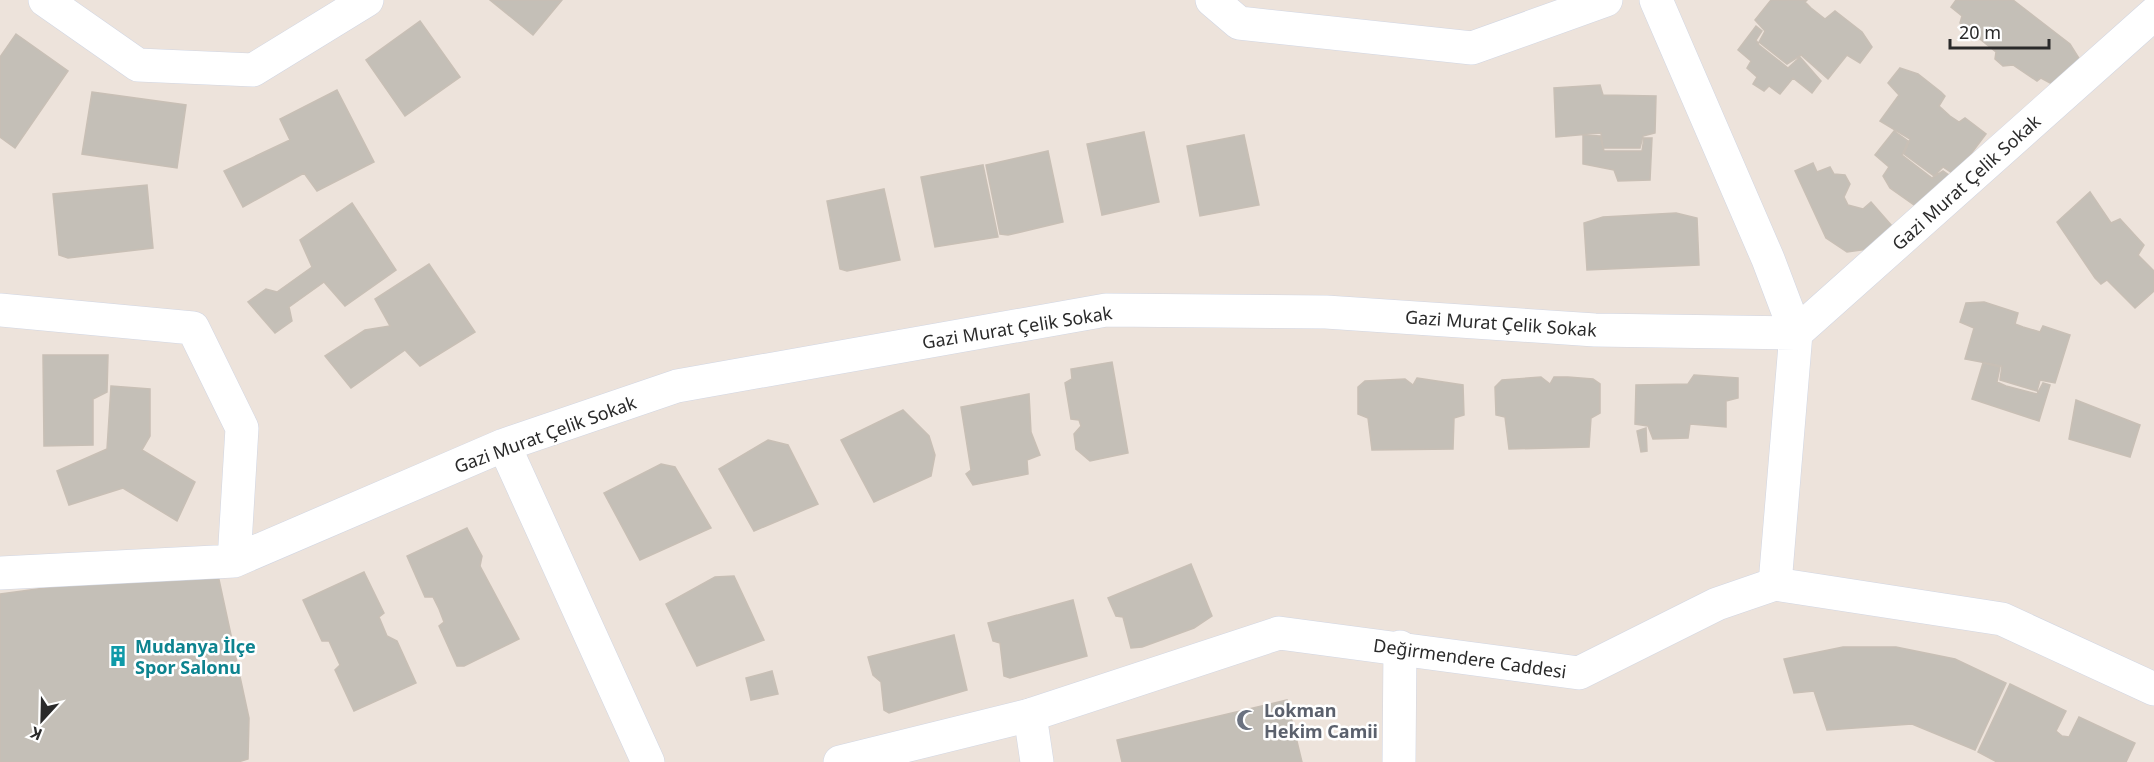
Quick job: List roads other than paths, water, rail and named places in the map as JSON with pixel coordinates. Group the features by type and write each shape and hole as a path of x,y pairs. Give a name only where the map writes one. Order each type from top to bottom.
{"street":[{"path":"45,0 138,65 253,70 367,0"},
{"path":"1212,0 1239,23 1472,48 1606,0"},
{"path":"1656,0 1768,259 1796,333 1775,585"},
{"name":"Gazi Murat Çelik Sokak","path":"234,561 504,445 677,386 1106,310 1326,312 1595,330 1796,333 2154,14"},
{"path":"0,310 193,328 242,428 234,561 0,573"},
{"path":"504,445 648,762"},
{"name":"Değirmendere Caddesi","path":"840,762 1030,715 1279,633 1400,647 1579,673 1717,604 1775,585 2002,619 2154,688"},
{"path":"1399,762 1400,647"},
{"path":"1030,715 1037,762"}],"place":[{"name":"Mudanya İlçe Spor Salonu","path":"118,656"},
{"name":"Lokman Hekim Camii","path":"1247,720"}]}
